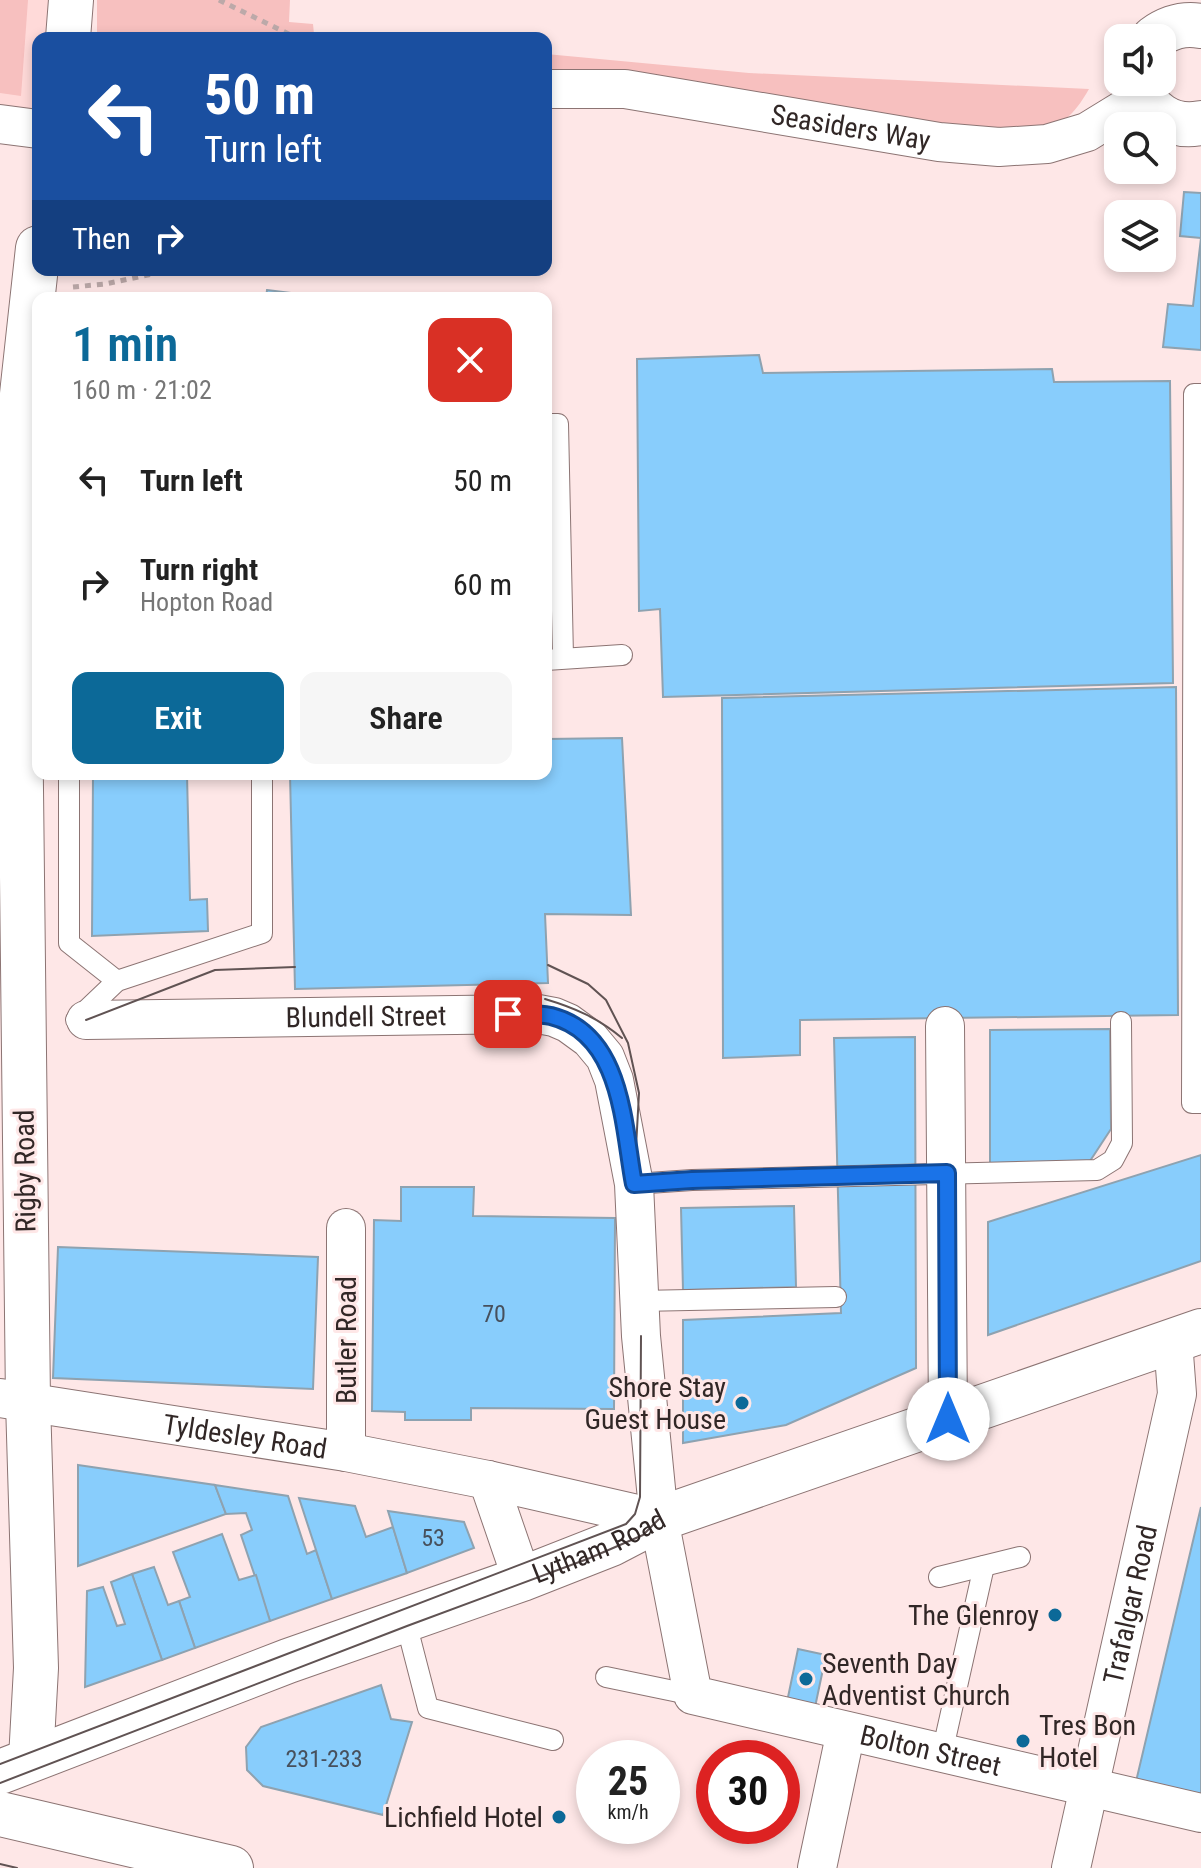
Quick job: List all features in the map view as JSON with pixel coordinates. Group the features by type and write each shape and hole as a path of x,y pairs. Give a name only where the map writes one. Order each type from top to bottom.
{"street":[{"path":"68,32 71,0"},
{"name":"Seasiders Way","path":"552,89 625,89 939,142 999,147 1047,144 1087,132 1134,96"},
{"path":"1146,96 1159,115 1173,123 1201,123"},
{"path":"0,124 32,128"},
{"name":"Rigby Road","path":"16,1765 36,1668 14,1400 12,1181 11,1016 29,720 9,600 17,440 32,298"},
{"name":"Blundell Street","path":"81,1020 538,1014 568,1023 590,1039 605,1057 614,1080 634,1184 639,1301 659,1519"},
{"path":"945,1026 948,1419"},
{"name":"Butler Road","path":"346,1228 346,1452"},
{"name":"Lytham Road","path":"16,1765 405,1619 522,1579 611,1544 659,1519 1187,1336"},
{"name":"Trafalgar Road","path":"1071,1868 1177,1394 1187,1336"},
{"name":"Tyldesley Road","path":"14,1400 346,1452 659,1519"},
{"path":"488,1480 522,1579"},
{"path":"659,1519 693,1695"},
{"name":"Bolton Street","path":"693,1695 1201,1813"},
{"path":"817,1868 846,1731"},
{"path":"0,1814 231,1868"}],"lane":[{"path":"1201,394 1194,394 1192,1103 1201,1103"},
{"path":"552,424 558,424 555,659 622,655"},
{"path":"69,780 69,943 117,981"},
{"path":"81,1020 117,981 262,933 262,780"},
{"path":"634,1184 1097,1170 1113,1160 1122,1143 1121,1022"},
{"path":"639,1301 836,1297"},
{"path":"939,1577 1020,1557"},
{"path":"942,1753 984,1566"},
{"path":"405,1619 428,1708 553,1740"},
{"path":"606,1677 693,1695"}],"path":[{"path":"219,0 285,32"},
{"path":"68,276 105,284 143,276"}],"shaded area":[{"path":"0,0 71,0 68,32 32,32 32,123 0,122"},
{"path":"0,0 28,0 21,96 0,93"},
{"path":"97,0 290,0 289,22 313,24 314,32 97,32"},
{"path":"552,55 749,73 1089,89 1067,118 1034,134 552,89"}],"building":[{"path":"1184,192 1201,193 1201,238 1180,236"},
{"path":"1201,238 1201,350 1163,347 1168,304 1193,306"},
{"path":"759,355 763,373 1052,369 1054,382 1170,381 1173,683 663,697 660,609 639,611 637,359"},
{"path":"1176,687 1178,1015 800,1020 800,1055 723,1058 722,698"},
{"path":"622,738 631,915 545,914 548,983 295,989 290,780 552,780 552,739"},
{"path":"93,780 187,780 190,900 207,899 208,931 92,936"},
{"path":"1110,1029 1111,1129 1088,1164 990,1166 990,1030"},
{"path":"915,1037 916,1368 786,1425 683,1443 683,1320 841,1313 834,1038"},
{"path":"1201,1155 1201,1261 988,1335 988,1222"},
{"path":"401,1187 474,1187 473,1216 615,1218 614,1409 471,1408 471,1420 405,1420 405,1412 372,1411 374,1220 401,1221"},
{"path":"794,1206 796,1287 683,1290 681,1208"},
{"path":"58,1247 318,1257 313,1389 53,1378"},
{"path":"78,1465 215,1485 226,1514 78,1566"},
{"path":"215,1485 288,1496 307,1554 316,1550 332,1599 270,1621 241,1535 252,1530 246,1513 226,1514"},
{"path":"299,1498 355,1506 366,1537 393,1527 407,1573 332,1599"},
{"path":"1201,1507 1201,1806 1134,1790"},
{"path":"388,1511 464,1522 474,1548 407,1573"},
{"path":"222,1534 239,1580 256,1575 270,1621 195,1648 179,1601 190,1597 173,1552"},
{"path":"154,1567 168,1605 179,1601 195,1648 162,1660 132,1574"},
{"path":"132,1574 162,1660 85,1687 87,1591 103,1587 117,1626 125,1624 111,1582"},
{"name":"Seventh Day Adventist Church","path":"798,1649 826,1655 815,1707 787,1702"},
{"path":"381,1685 391,1719 412,1722 383,1815 263,1786 247,1770 246,1747 261,1727"}],"tram line":[{"path":"548,965 588,984 606,1000 628,1043 639,1093 634,1184"},
{"path":"86,1020 215,970 295,967"},
{"path":"545,999 586,1014 622,1038"},
{"path":"0,1764 626,1524 635,1514 640,1497 641,1336"},
{"path":"0,1783 590,1558 643,1535 659,1519"},
{"path":"0,1864 17,1868"}],"place":[{"name":"Shore Stay Guest House","path":"742,1403"},
{"name":"The Glenroy","path":"1055,1615"},
{"name":"Seventh Day Adventist Church","path":"806,1679"},
{"name":"Tres Bon Hotel","path":"1023,1741"},
{"name":"Lichfield Hotel","path":"559,1817"}],"route":[{"path":"508,1014 538,1014 568,1023 590,1039 605,1057 614,1080 634,1184 947,1173 948,1419"}]}
